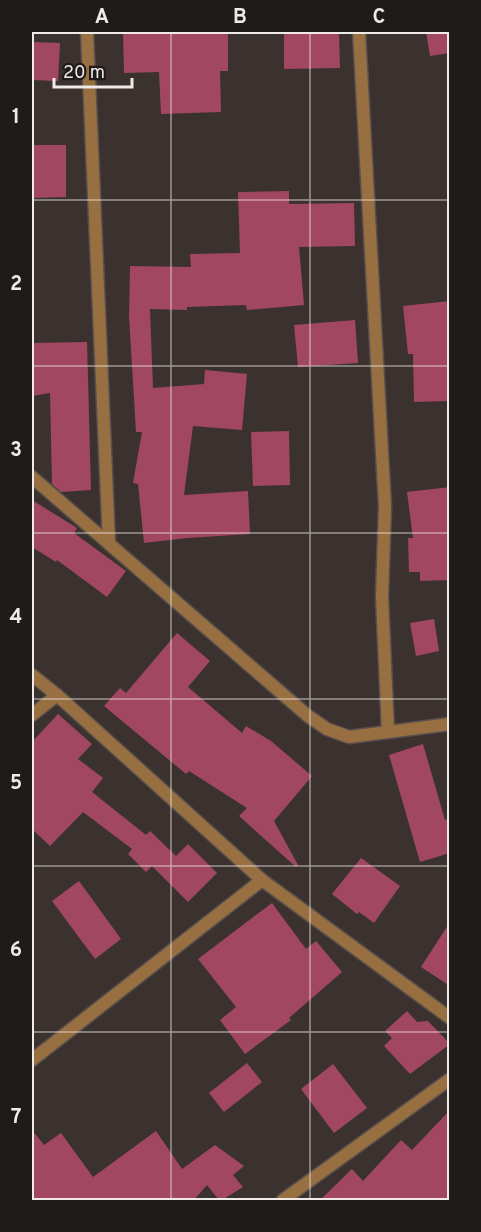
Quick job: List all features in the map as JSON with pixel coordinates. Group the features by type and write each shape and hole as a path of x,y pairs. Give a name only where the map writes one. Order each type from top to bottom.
{"street":[{"path":"87,32 109,543"},
{"path":"359,32 385,507 382,597 388,732"},
{"path":"32,477 308,716 327,729 349,737 450,724"},
{"path":"32,675 262,880 450,1018"},
{"path":"32,715 57,695"},
{"path":"32,1060 262,880"},
{"path":"283,1200 450,1078"}],"building":[{"path":"228,32 228,71 220,71 221,112 161,114 159,72 124,73 123,33"},
{"path":"284,32 339,32 340,68 284,69"},
{"path":"426,32 450,32 450,53 430,56"},
{"path":"32,42 60,43 58,81 32,80"},
{"path":"32,145 66,145 66,197 32,198"},
{"path":"289,191 289,204 354,203 355,246 299,247 304,305 247,310 246,305 187,307 187,310 150,309 153,388 204,384 205,370 247,374 242,430 193,426 184,495 248,491 250,534 144,543 138,484 133,483 142,432 136,432 129,316 130,266 191,267 190,254 240,253 238,192"},
{"path":"450,301 450,401 414,402 413,354 408,354 403,306"},
{"path":"355,320 358,363 298,367 294,325"},
{"path":"87,342 91,490 61,492 52,484 50,393 32,396 32,343"},
{"path":"289,431 290,485 253,486 251,432"},
{"path":"450,487 450,580 420,581 420,572 409,572 408,538 413,538 407,492"},
{"path":"32,500 77,528 74,533 126,571 107,597 57,560 56,562 32,547"},
{"path":"434,619 439,651 416,656 410,623"},
{"path":"177,633 210,661 188,687 242,733 246,726 271,741 312,776 274,821 298,865 296,867 239,816 247,808 189,771 186,774 104,706 120,688 126,693"},
{"path":"58,714 92,744 78,759 103,778 92,792 146,835 150,831 176,856 188,844 217,873 188,902 152,866 146,872 128,854 132,849 83,812 50,846 32,829 32,742"},
{"path":"423,744 445,820 450,818 450,853 420,862 389,755"},
{"path":"361,858 400,886 374,923 359,912 357,914 332,894"},
{"path":"79,881 121,939 95,959 52,901"},
{"path":"272,903 306,949 316,941 342,972 289,1018 291,1020 245,1054 220,1020 236,1007 198,959"},
{"path":"450,922 450,986 421,967"},
{"path":"407,1011 417,1022 428,1021 450,1044 410,1074 384,1046 392,1038 385,1031"},
{"path":"247,1063 262,1082 224,1112 209,1093"},
{"path":"333,1064 367,1108 334,1133 301,1089"},
{"path":"450,1110 450,1200 320,1200 352,1169 363,1181 401,1140 412,1150"},
{"path":"32,1130 44,1145 61,1133 93,1177 156,1131 182,1169 215,1145 244,1166 233,1175 243,1187 222,1200 219,1200 207,1185 194,1200 32,1200"}]}
